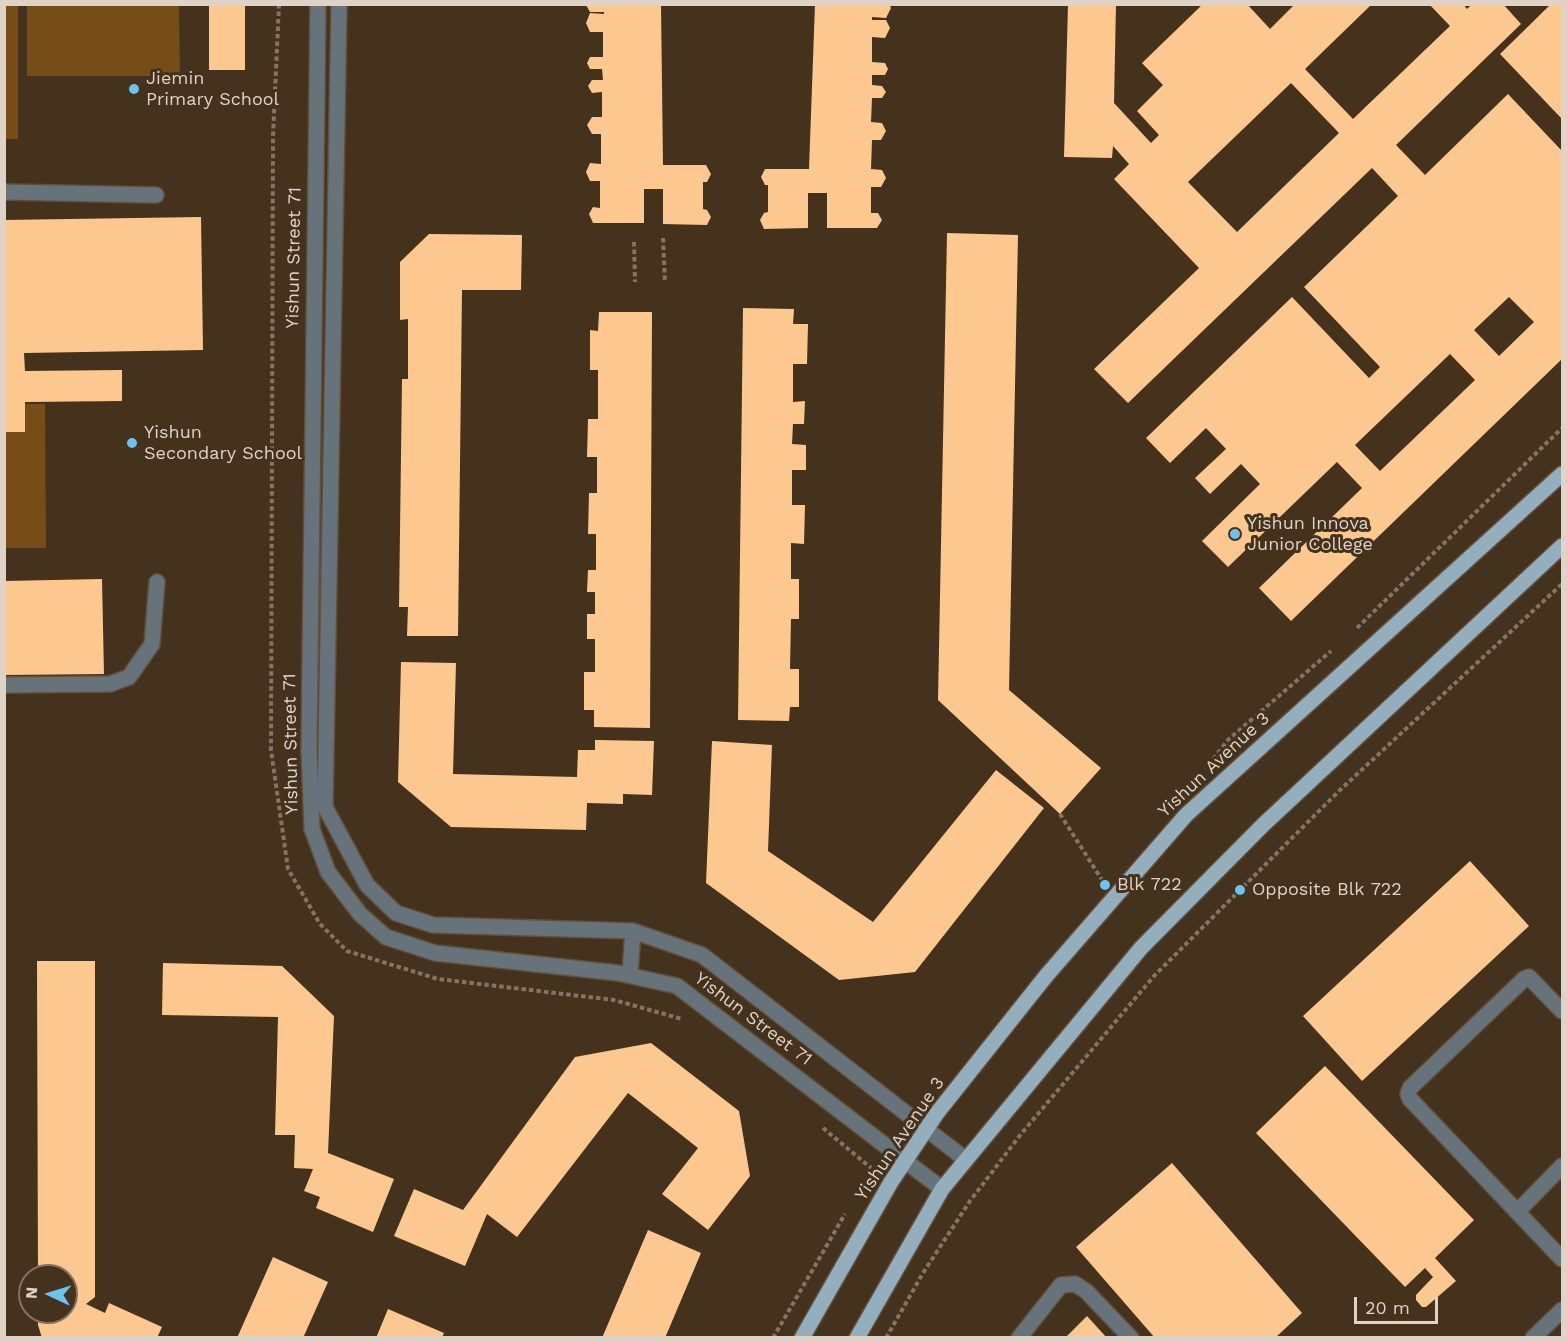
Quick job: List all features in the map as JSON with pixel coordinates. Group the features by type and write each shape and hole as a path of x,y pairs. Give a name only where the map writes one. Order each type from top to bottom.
{"main road":[{"name":"Yishun Avenue 3","path":"802,1338 906,1160 927,1129 1046,976 1186,815 1563,474"},
{"path":"857,1338 942,1189 1165,922 1263,825 1563,546"}],"street":[{"name":"Yishun Street 71","path":"318,4 309,750 312,829 328,872 360,914 386,937 435,953 630,974 677,986 942,1189"},
{"name":"Yishun Street 71","path":"339,4 325,807 367,885 396,914 434,925 633,931 702,956 965,1159"},
{"path":"4,192 156,195"},
{"path":"314,209 335,208"},
{"path":"4,685 110,684 129,677 152,644 157,582"},
{"path":"630,974 633,931"},
{"path":"1563,1011 1529,977 1524,979 1410,1088 1408,1094 1410,1099 1563,1259"},
{"path":"1518,1211 1563,1166"},
{"path":"1019,1338 1061,1286 1075,1284 1086,1290 1131,1338"},
{"path":"1533,1338 1563,1310"}],"path":[{"path":"279,4 273,136 271,750 288,869 320,924 347,951 438,979 614,1000 682,1019 692,1026"},
{"path":"663,238 665,283"},
{"path":"634,242 635,282"},
{"path":"886,1338 923,1273 970,1201 1021,1134 1154,976 1340,790 1563,584"},
{"path":"1060,814 1105,885 1117,894"},
{"path":"821,1126 871,1168 866,1176"},
{"path":"773,1338 851,1203"}],"shaded area":[{"path":"5,4 18,5 18,139 5,139"},
{"path":"27,5 179,5 180,76 27,76"},
{"path":"4,404 45,404 46,548 5,548"}],"building":[{"path":"209,4 245,4 245,70 209,70"},
{"path":"815,4 889,4 891,8 886,18 872,17 872,20 886,20 890,28 885,38 872,37 872,62 885,63 888,69 885,75 872,75 872,85 882,86 886,92 882,98 872,98 871,122 882,123 886,131 881,140 872,140 871,169 882,170 886,178 881,187 871,187 871,213 878,213 882,220 877,228 827,228 827,193 808,193 808,228 764,229 760,220 764,213 768,212 768,185 765,185 761,177 765,169 809,169"},
{"path":"1068,4 1116,4 1114,103 1151,143 1159,135 1137,111 1163,85 1142,63 1203,4 1247,4 1270,29 1295,4 1372,4 1305,69 1353,119 1450,26 1429,4 1463,4 1467,9 1472,4 1503,4 1521,24 1396,145 1425,175 1508,94 1562,151 1562,359 1291,621 1259,588 1362,488 1337,462 1228,567 1202,541 1260,484 1241,464 1210,494 1195,478 1226,449 1206,428 1170,463 1146,438 1292,297 1369,378 1380,367 1304,287 1398,196 1372,168 1128,403 1094,369 1199,268 1114,179 1129,164 1113,146 1112,158 1064,157","holes":["1291,83 1339,133 1237,232 1188,182","1509,297 1534,322 1499,356 1474,330","1450,354 1475,380 1380,471 1355,445"]},
{"path":"1551,4 1562,4 1562,119 1500,54"},
{"path":"586,5 661,5 663,165 706,165 711,174 707,182 703,182 703,209 707,210 711,217 707,225 663,224 663,189 644,189 644,223 593,223 589,214 593,207 600,208 600,181 590,181 586,172 590,163 601,164 601,134 592,134 587,125 592,117 602,117 602,92 592,93 588,86 592,80 603,80 602,69 590,69 587,63 590,57 603,57 603,32 590,32 586,23 590,13 604,14 604,12 590,12"},
{"path":"201,217 203,350 24,353 25,371 122,370 122,401 25,402 25,432 4,432 4,220"},
{"path":"947,233 1018,235 1009,690 1101,768 1060,814 938,700"},
{"path":"429,234 522,235 521,290 462,290 458,636 407,636 408,607 399,607 402,379 408,379 408,319 400,320 400,262"},
{"path":"743,308 794,309 793,324 808,324 807,364 793,364 793,402 805,401 804,424 793,424 792,444 806,445 806,470 792,470 792,505 805,505 804,544 791,543 791,579 799,579 799,619 791,619 790,669 799,669 799,707 790,707 789,721 738,720"},
{"path":"599,312 652,312 650,728 594,727 594,710 584,710 584,672 595,672 595,639 587,639 587,614 595,614 595,592 587,592 588,570 596,570 596,534 588,534 589,493 597,493 597,457 587,457 588,419 598,419 598,370 590,370 590,330 598,331"},
{"path":"102,579 104,674 4,675 4,581"},
{"path":"401,662 456,663 453,774 577,777 578,750 595,750 595,740 654,741 652,795 623,794 623,804 587,803 586,830 451,827 398,782"},
{"path":"712,741 772,745 768,851 873,922 996,770 1044,808 915,972 839,980 706,883"},
{"path":"1470,861 1529,926 1362,1081 1303,1016"},
{"path":"37,961 95,961 95,1297 86,1304 105,1313 109,1303 162,1327 157,1338 42,1338 38,1324 78,1324 78,1264 38,1264"},
{"path":"163,963 282,966 334,1016 328,1153 394,1179 373,1232 316,1208 320,1197 304,1191 313,1169 294,1168 295,1135 275,1135 278,1017 162,1015"},
{"path":"651,1043 739,1111 750,1176 708,1230 662,1194 698,1148 628,1093 517,1237 487,1214 465,1266 394,1236 414,1189 463,1210 575,1057"},
{"path":"1325,1066 1474,1220 1435,1258 1456,1281 1426,1307 1422,1307 1416,1300 1416,1295 1433,1277 1425,1268 1405,1287 1256,1133"},
{"path":"1172,1163 1302,1313 1275,1338 1155,1338 1076,1247"},
{"path":"648,1230 701,1253 665,1338 602,1338"},
{"path":"273,1257 328,1282 303,1338 237,1338"},
{"path":"388,1309 444,1333 442,1338 376,1338"},
{"path":"1087,1316 1107,1338 1065,1338"}],"place":[{"name":"Jiemin Primary School","path":"134,89"},
{"name":"Yishun Secondary School","path":"132,443"},
{"name":"Yishun Innova Junior College","path":"1235,534"},
{"name":"Blk 722","path":"1105,885"},
{"name":"Opposite Blk 722","path":"1240,890"}]}
